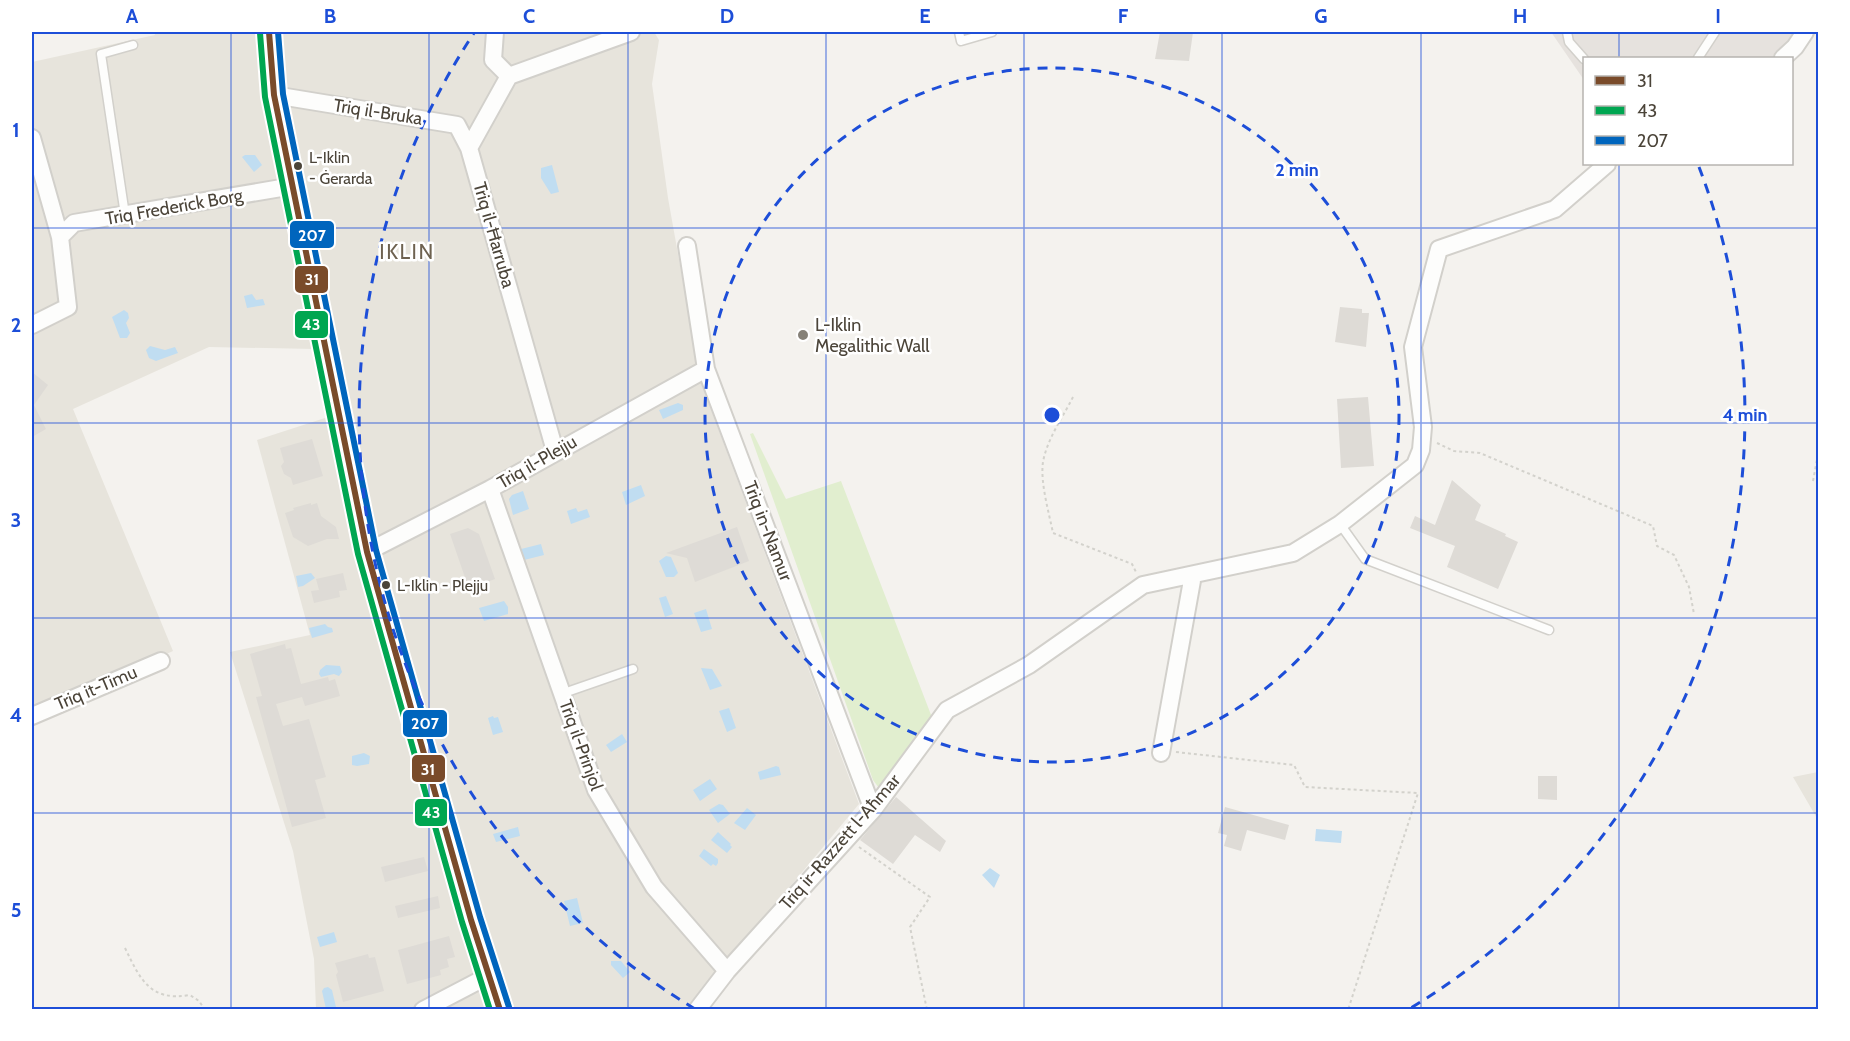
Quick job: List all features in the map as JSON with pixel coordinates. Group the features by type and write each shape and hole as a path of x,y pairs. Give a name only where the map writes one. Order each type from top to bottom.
{"street":[{"path":"269,32 274,95 367,552 471,920 500,1010"},
{"path":"495,32 493,60 509,76"},
{"path":"469,148 509,76 631,32"},
{"path":"1784,57 1795,47 1805,32"},
{"name":"Triq il-Bruka","path":"274,95 458,125 469,148"},
{"path":"32,138 60,237 68,307 32,325"},
{"name":"Triq il-Ħarruba","path":"469,148 555,451"},
{"name":"Triq ir-Razzett l-Aħmar","path":"697,1010 727,971 873,810 947,710 1029,666 1143,585 1293,554 1340,524 1414,465 1421,450 1422,433 1413,347 1439,249 1555,209 1606,165"},
{"name":"Triq Frederick Borg","path":"60,237 74,224 293,186"},
{"name":"Triq in-Namur","path":"687,246 706,369 873,810"},
{"name":"Triq il-Plejju","path":"367,552 490,489 706,369"},
{"name":"Triq il-Prinjol","path":"490,489 596,790 654,887 727,971"},
{"path":"1161,753 1193,575"},
{"name":"Triq it-Timu","path":"32,716 161,661"},
{"path":"423,1010 488,976"}],"lane":[{"path":"959,32 961,41 992,32"},
{"path":"1567,32 1569,42 1583,58"},
{"path":"1699,57 1715,32"},
{"path":"125,215 101,54 133,45"},
{"path":"1340,524 1365,559 1549,630"},
{"path":"561,694 633,669"}],"path":[{"path":"1073,397 1048,447 1043,463 1045,491 1053,533 1132,564 1143,585"},
{"path":"1422,433 1454,451 1480,453 1653,526 1657,546 1674,555 1689,587 1694,614"},
{"path":"1814,481 1818,454"},
{"path":"1161,753 1180,752 1294,765 1305,787 1418,793 1348,1010"},
{"path":"847,839 930,897 910,927 927,1010"},
{"path":"125,948 139,977 152,990 180,997 190,995 199,1001 205,1010"}],"shaded area":[{"path":"154,32 654,32 659,40 652,84 668,198 701,383 859,804 688,1009 316,1009 314,959 293,851 230,652 310,635 257,440 328,417 315,349 209,347 73,409 173,651 32,716 32,62 155,35"},
{"path":"1551,32 1798,32 1776,57 1583,57 1583,79"},
{"path":"1818,772 1818,820 1793,777"}],"green space":[{"path":"753,433 786,499 841,481 933,720 927,723 882,792 873,780 750,434"}],"water":[{"path":"255,155 262,165 254,172 242,157"},
{"path":"552,165 559,192 551,194 541,178 541,168"},
{"path":"252,294 256,300 263,299 265,305 247,308 244,296"},
{"path":"124,310 128,313 129,318 126,323 130,333 127,338 120,338 112,317"},
{"path":"150,346 165,350 175,347 178,353 156,361 149,358 146,350"},
{"path":"678,403 683,405 683,410 663,419 659,410"},
{"path":"641,485 645,496 626,505 622,492"},
{"path":"523,491 529,509 513,515 509,499 512,495"},
{"path":"576,508 578,512 587,509 590,517 571,524 567,511"},
{"path":"541,544 544,555 524,560 521,549"},
{"path":"666,556 671,557 678,573 674,577 666,577 659,561"},
{"path":"311,573 315,578 298,587 296,576"},
{"path":"666,596 673,614 665,617 659,598"},
{"path":"504,601 508,607 508,614 484,621 479,608"},
{"path":"706,609 712,629 701,632 694,613"},
{"path":"325,624 332,628 333,632 312,638 309,628"},
{"path":"326,665 340,666 342,672 339,676 334,674 321,677 320,670"},
{"path":"701,668 712,669 722,686 710,690"},
{"path":"729,708 736,728 727,732 719,711"},
{"path":"498,717 503,732 493,735 488,718"},
{"path":"622,734 627,742 611,752 606,745"},
{"path":"364,753 370,756 369,764 352,765 352,756"},
{"path":"779,767 781,775 760,780 758,772"},
{"path":"710,779 717,789 700,801 693,790"},
{"path":"719,804 723,805 730,814 718,823 709,810"},
{"path":"747,808 756,815 745,830 734,823"},
{"path":"518,827 520,836 496,842 493,834"},
{"path":"1316,829 1342,831 1341,843 1315,841"},
{"path":"718,832 731,844 732,847 727,853 711,840"},
{"path":"704,849 718,859 716,866 713,864 711,866 699,856"},
{"path":"990,868 1000,875 994,888 982,875"},
{"path":"577,898 583,923 570,926 564,901"},
{"path":"334,932 337,942 320,947 317,937"},
{"path":"611,961 621,961 630,972 623,978 611,965"},
{"path":"328,987 332,990 336,1007 326,1009 322,991"}],"building":[{"path":"1160,32 1193,32 1189,61 1155,59"},
{"path":"1340,307 1362,309 1362,313 1369,313 1366,347 1335,342"},
{"path":"32,372 48,385 34,405 46,429 32,437"},
{"path":"1368,397 1374,466 1341,468 1337,399"},
{"path":"312,439 323,476 293,485 291,478 284,474 281,466 284,462 280,448"},
{"path":"1452,480 1481,505 1475,520 1518,542 1498,589 1447,567 1455,546 1410,528 1415,516 1435,525"},
{"path":"311,503 311,505 317,503 321,516 336,527 339,539 327,539 308,546 293,537 285,513"},
{"path":"737,527 749,561 695,582 687,558 666,553"},
{"path":"468,528 479,534 495,579 469,589 450,534"},
{"path":"343,573 347,590 339,591 340,597 314,603 311,591 319,590 316,579"},
{"path":"285,644 286,649 291,648 301,684 328,677 329,681 335,679 340,696 305,706 302,697 276,704 283,726 309,719 326,777 315,780 326,818 292,827 256,697 262,696 250,654"},
{"path":"1538,776 1557,776 1557,800 1538,799"},
{"path":"896,797 946,841 940,852 915,835 893,864 860,840"},
{"path":"1225,807 1289,825 1285,840 1247,830 1241,851 1224,846 1227,835 1218,833"},
{"path":"424,857 428,871 385,882 381,867"},
{"path":"438,896 440,908 398,918 395,906"},
{"path":"449,936 455,957 447,959 449,967 440,970 441,975 407,984 398,950"},
{"path":"368,954 369,958 375,957 384,991 343,1002 335,963"}],"transit line":[{"name":"31","path":"269,32 274,95 367,552 471,920 500,1010"},
{"name":"207","path":"278,32 283,94 376,550 480,917 509,1007"},
{"name":"43","path":"260,33 265,97 358,554 462,922 490,1010"}],"place":[{"name":"L-Iklin - Ġerarda","path":"298,166"},
{"name":"L-Iklin Megalithic Wall","path":"803,335"},
{"name":"L-Iklin - Plejju","path":"386,585"}],"district":[{"name":"IKLIN","path":"407,251"}]}
